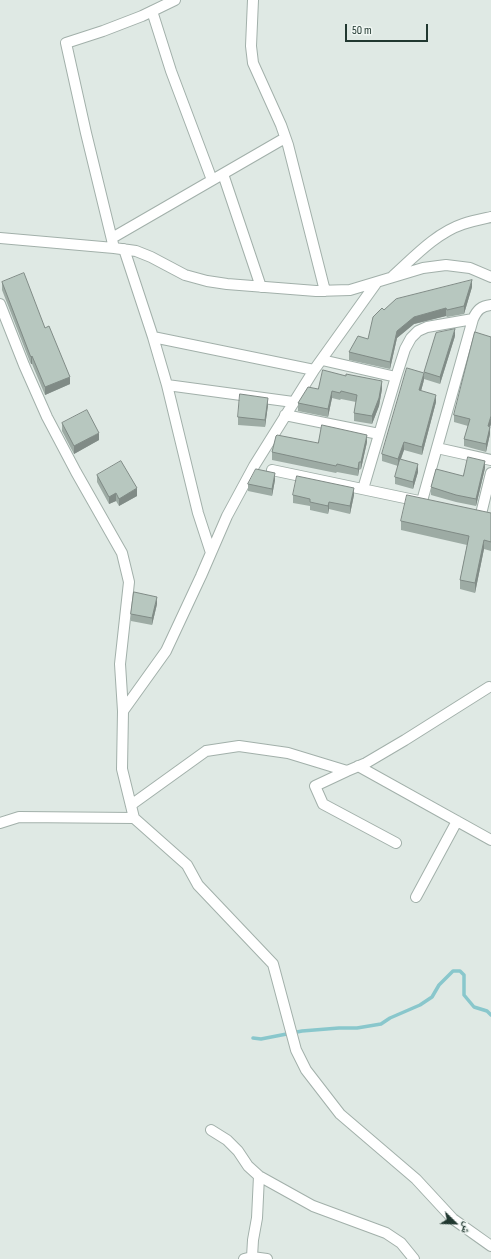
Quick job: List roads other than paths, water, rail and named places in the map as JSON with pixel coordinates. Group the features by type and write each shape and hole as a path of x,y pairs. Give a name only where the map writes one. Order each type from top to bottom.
{"street":[{"path":"175,0 104,31 66,43 86,132 117,245 153,336 198,513 211,553"},
{"path":"253,0 251,46 254,63 285,138 325,291"},
{"path":"152,11 171,71 212,180"},
{"path":"117,245 212,180 285,138"},
{"path":"223,174 261,286"},
{"path":"392,278 416,255 442,235 463,224 491,217"},
{"path":"0,238 117,245 151,257 185,275 207,281 227,284 325,291 350,290 423,268 446,265 470,268 491,277"},
{"path":"123,711 166,651 202,576 227,516 254,466 314,370 377,282"},
{"path":"0,304 24,365 47,417 122,553 129,582 120,664 123,711 122,768 134,818 187,865 198,885 273,964 296,1050 306,1070 340,1114 416,1179 453,1219 491,1246"},
{"path":"272,470 425,502 437,448 473,319 477,311 485,306 491,305"},
{"path":"363,489 396,376 405,349 411,338 418,331 427,328 473,319"},
{"path":"153,336 314,370"},
{"path":"322,360 396,376"},
{"path":"166,385 293,402"},
{"path":"285,416 379,434"},
{"path":"437,448 491,460"},
{"path":"482,514 491,473"},
{"path":"396,843 323,804 315,786 366,763 490,688"},
{"path":"131,805 206,751 239,746 288,753 347,771"},
{"path":"358,766 491,840"},
{"path":"0,823 19,817 134,818"},
{"path":"416,898 456,821"},
{"path":"211,1130 227,1140 238,1151 248,1166 259,1176 313,1206 386,1233 401,1243 414,1259"},
{"path":"259,1176 257,1218 248,1258 267,1259"}],"waterway":[{"path":"253,1038 261,1039 302,1031 357,1028 381,1024 390,1018 420,1005 432,997 439,985 453,971 460,971 464,975 464,995 474,1007 487,1011 491,1015"}]}
